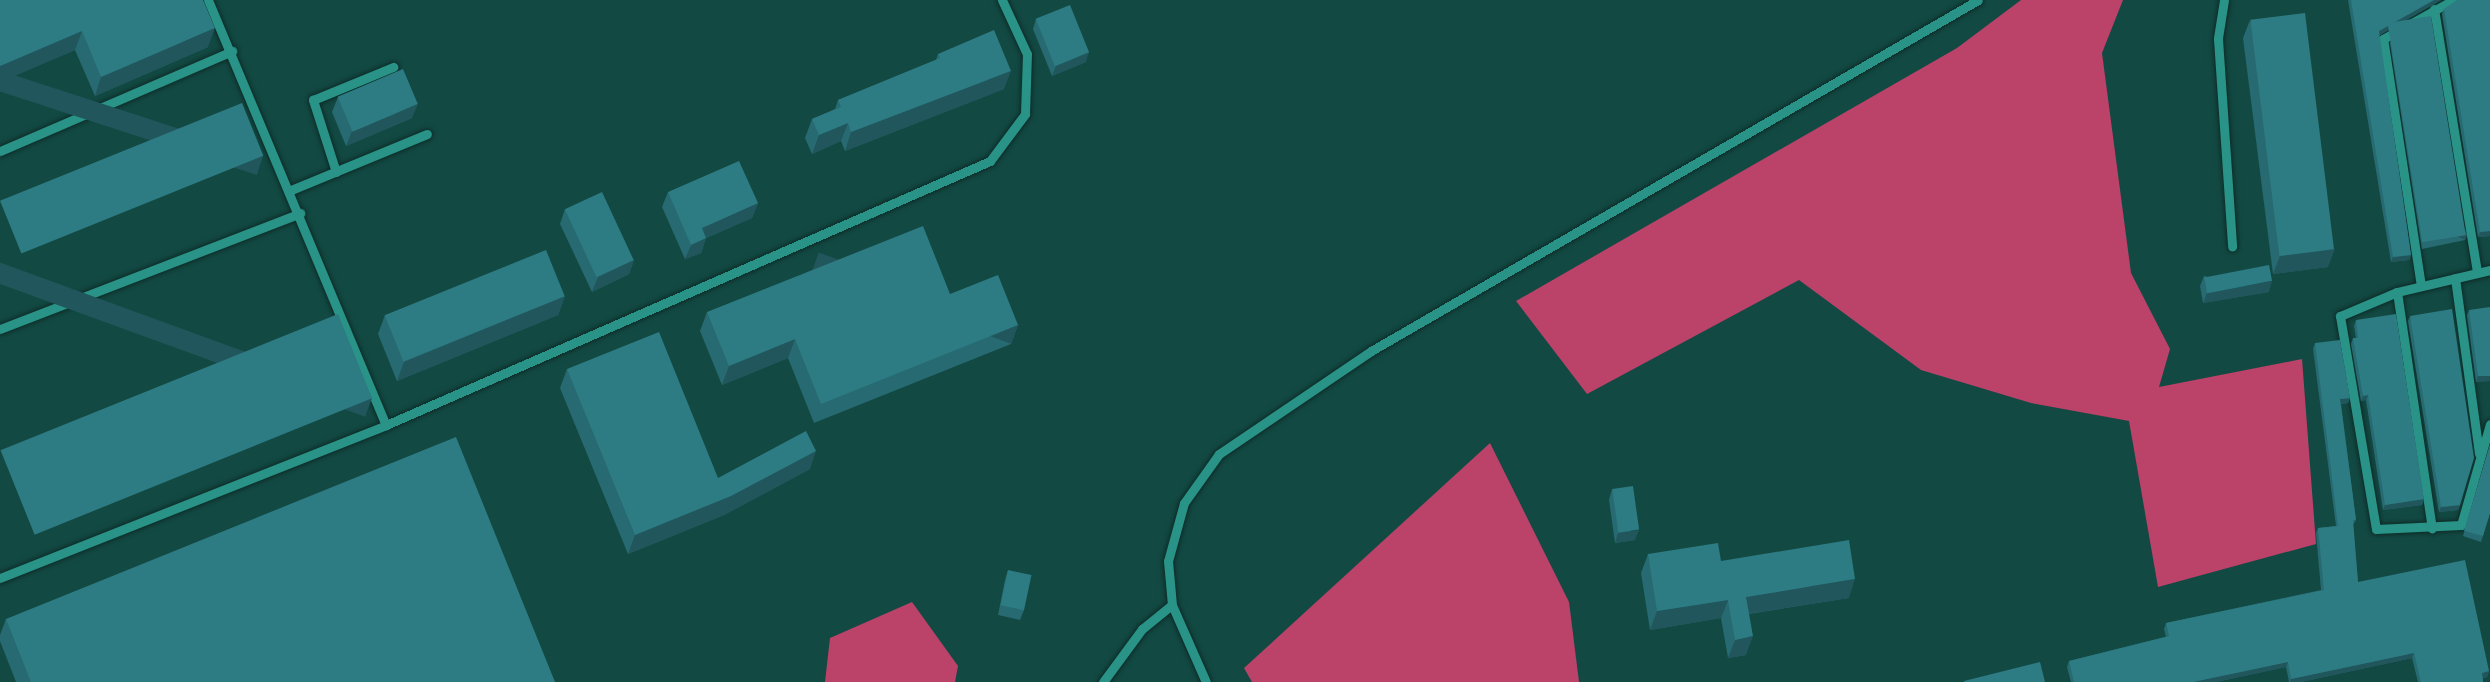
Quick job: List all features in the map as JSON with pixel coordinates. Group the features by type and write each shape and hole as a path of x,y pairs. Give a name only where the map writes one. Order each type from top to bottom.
{"lane":[{"path":"208,0 291,190 386,425"},
{"path":"0,578 386,425 990,161 1024,114 1027,54 1002,0"},
{"path":"1206,682 1172,605 1168,561 1184,503 1219,454 1371,351 1978,0"},
{"path":"2224,0 2218,39 2232,247"},
{"path":"2421,285 2383,39 2453,0"},
{"path":"2434,9 2477,273"},
{"path":"0,151 232,51"},
{"path":"336,172 313,100 393,67"},
{"path":"291,190 427,134"},
{"path":"0,329 300,213"},
{"path":"2490,270 2397,292 2340,316 2376,529 2461,525 2490,424"},
{"path":"2455,278 2480,456"},
{"path":"2397,292 2432,528"},
{"path":"1103,682 1142,629 1172,605"}],"shaded area":[{"path":"2021,0 2123,0 2102,53 2131,273 2170,349 2159,387 2302,359 2316,544 2158,587 2129,421 2031,403 1921,370 1799,280 1587,394 1516,301 1957,48"},
{"path":"1490,443 1569,602 1579,682 1252,682 1244,668"},
{"path":"912,602 958,666 955,682 825,682 830,638"}],"building":[{"path":"0,0 203,0 215,28 101,77 82,31 0,66"},
{"path":"2351,0 2434,0 2379,31 2411,255 2393,257"},
{"path":"2457,0 2490,0 2490,231 2480,232 2444,9"},
{"path":"1070,5 1089,52 1055,66 1036,19"},
{"path":"2305,13 2334,249 2279,256 2250,20"},
{"path":"2431,16 2466,235 2422,242 2388,23"},
{"path":"994,30 1011,71 851,132 848,123 819,135 812,119 841,107 838,100 940,58 938,54"},
{"path":"403,69 418,104 352,132 338,97"},
{"path":"242,103 263,156 21,254 0,201"},
{"path":"739,161 758,203 702,228 706,238 691,245 668,192"},
{"path":"602,192 634,260 597,277 565,209"},
{"path":"923,226 950,294 998,275 1018,325 821,404 795,339 729,366 707,312"},
{"path":"546,250 565,296 403,362 385,315"},
{"path":"2269,265 2272,281 2207,293 2204,278"},
{"path":"2490,307 2490,376 2478,376 2469,310"},
{"path":"2452,309 2474,458 2460,505 2441,507 2410,316"},
{"path":"338,314 372,398 35,535 1,450"},
{"path":"2396,314 2424,499 2385,505 2368,395 2363,396 2353,338 2358,338 2356,320"},
{"path":"659,332 718,478 806,431 816,451 731,496 635,535 567,369"},
{"path":"2340,340 2350,398 2340,399 2356,520 2353,520 2358,582 2465,560 2489,671 2482,673 2483,682 2421,682 2414,653 2291,679 2288,662 2193,682 2074,682 2069,661 2169,636 2166,623 2324,590 2318,528 2338,526 2315,343"},
{"path":"456,437 555,682 31,682 6,619"},
{"path":"2490,445 2490,513 2483,536 2464,531"},
{"path":"1633,486 1639,530 1618,532 1612,489"},
{"path":"1849,540 1855,579 1746,597 1753,636 1735,640 1728,600 1657,611 1648,554 1718,543 1721,561"},
{"path":"1008,570 1031,575 1024,610 1001,605"},
{"path":"2040,662 2045,682 1964,682 1964,681"}]}
